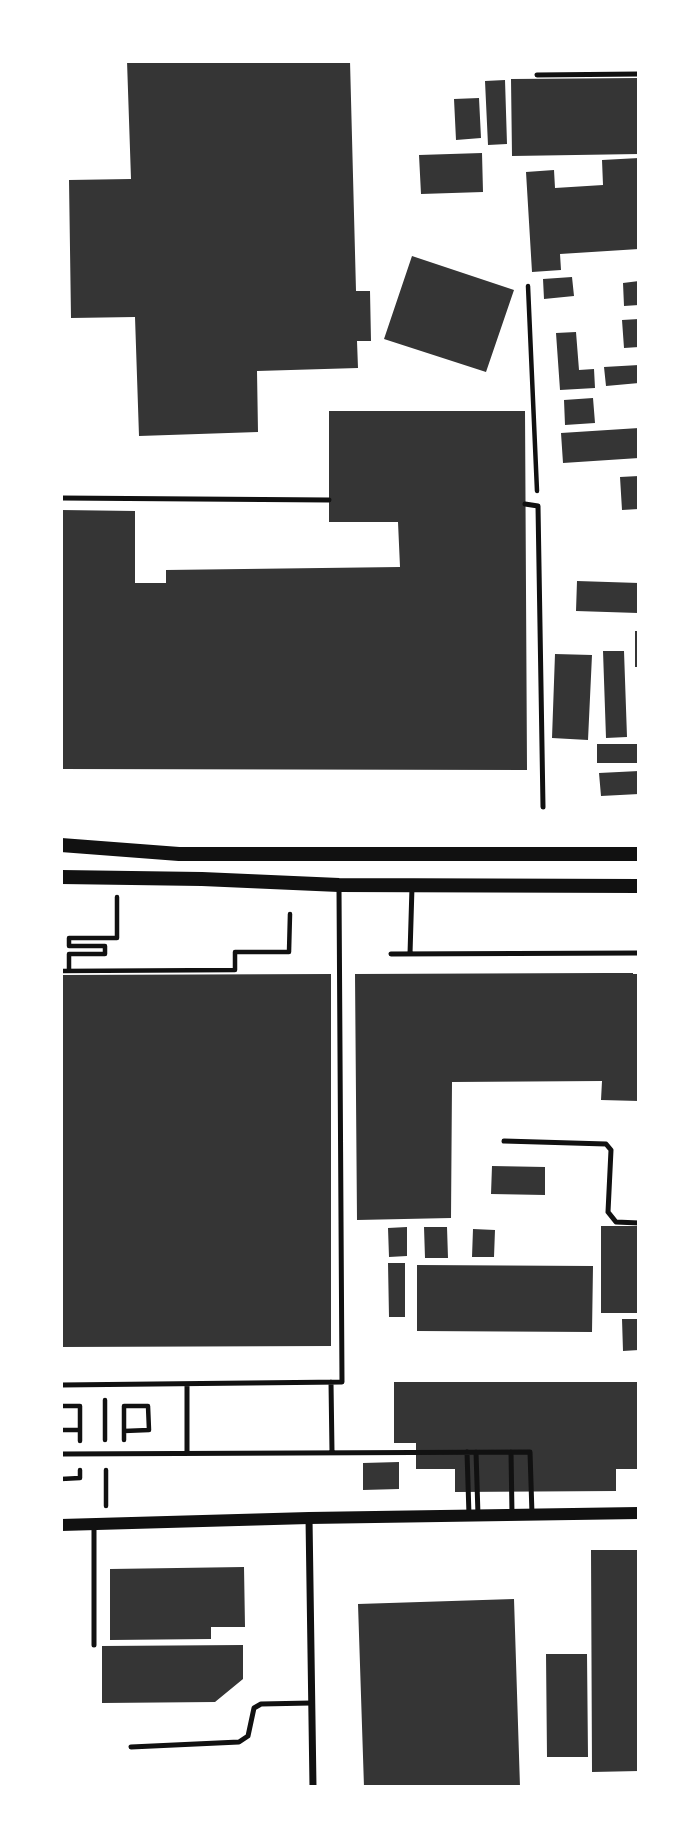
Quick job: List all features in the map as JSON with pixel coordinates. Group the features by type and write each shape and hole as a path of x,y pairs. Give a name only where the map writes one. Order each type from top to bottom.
{"main road":[{"path":"61,845 179,854 639,854"},
{"path":"61,877 339,885 639,886"}],"street":[{"path":"61,1525 639,1513"},
{"path":"309,1518 313,1787"}],"lane":[{"path":"537,75 639,74"},
{"path":"61,498 329,500"},
{"path":"525,504 538,506 542,807"},
{"path":"61,1385 342,1382 339,885"},
{"path":"410,954 412,885"},
{"path":"391,954 639,953"},
{"path":"504,1141 606,1144 611,1150 608,1212 616,1222 639,1223"},
{"path":"331,1382 332,1452"},
{"path":"187,1384 187,1453"},
{"path":"467,1451 473,1515"},
{"path":"473,1515 476,1451"},
{"path":"511,1451 512,1514"},
{"path":"61,1454 530,1451 531,1514"},
{"path":"94,1644 100,1524"},
{"path":"131,1747 239,1742 248,1737 254,1708 261,1704 311,1703"}],"path":[{"path":"528,286 538,506"},
{"path":"69,971 69,954 105,954 105,946 69,946 69,938 117,938 117,878"},
{"path":"61,971 235,970 235,951 289,952 290,915"},
{"path":"100,1524 105,1453 104,1385"},
{"path":"61,1406 80,1406 80,1453"},
{"path":"124,1431 149,1430 148,1406 124,1406 124,1431 124,1453"},
{"path":"61,1430 80,1430"}],"building":[{"path":"127,61 350,61 356,291 370,291 371,341 357,341 358,368 257,371 258,432 139,436 135,317 71,318 69,180 131,179"},
{"path":"639,78 639,154 512,156 511,79"},
{"path":"505,80 507,144 488,145 485,81"},
{"path":"479,98 481,138 456,140 454,99"},
{"path":"482,153 483,192 421,194 419,155"},
{"path":"639,158 639,249 560,254 561,270 532,272 526,172 554,170 555,188 603,185 602,160"},
{"path":"412,256 514,290 486,372 384,339"},
{"path":"572,277 574,296 544,299 543,279"},
{"path":"639,281 639,305 624,306 623,283"},
{"path":"639,319 639,347 624,348 622,320"},
{"path":"576,332 579,370 594,369 595,388 560,390 556,333"},
{"path":"639,365 639,383 606,386 604,367"},
{"path":"593,398 595,423 565,425 564,400"},
{"path":"329,411 525,411 527,770 61,769 61,510 135,511 135,583 166,583 166,570 400,567 398,522 329,522"},
{"path":"639,428 639,458 563,463 561,433"},
{"path":"639,476 639,509 622,510 620,477"},
{"path":"577,581 639,583 638,613 576,611"},
{"path":"635,631 639,631 639,667 635,667"},
{"path":"603,651 624,651 627,737 606,738"},
{"path":"555,654 592,655 588,740 552,738"},
{"path":"597,744 639,744 639,763 597,763"},
{"path":"639,771 639,794 601,796 599,773"},
{"path":"331,974 331,1346 61,1347 61,975"},
{"path":"355,974 639,974 639,1101 601,1100 602,1081 452,1082 451,1218 357,1220"},
{"path":"492,1166 545,1167 545,1195 491,1194"},
{"path":"601,1226 639,1226 639,1313 601,1313"},
{"path":"407,1227 407,1256 389,1257 388,1228"},
{"path":"424,1227 447,1227 448,1258 425,1258"},
{"path":"473,1229 495,1230 494,1257 472,1257"},
{"path":"388,1263 405,1263 405,1317 389,1317"},
{"path":"417,1265 593,1266 592,1332 417,1331"},
{"path":"622,1319 639,1319 639,1350 623,1351"},
{"path":"394,1382 639,1382 639,1469 616,1469 616,1491 455,1492 455,1469 416,1469 416,1443 394,1443"},
{"path":"399,1462 399,1489 363,1490 363,1463"},
{"path":"591,1550 639,1550 639,1771 592,1772"},
{"path":"244,1567 245,1627 211,1627 211,1639 110,1640 110,1569"},
{"path":"514,1599 520,1787 364,1787 358,1604"},
{"path":"243,1645 243,1679 215,1702 102,1703 102,1646"},
{"path":"546,1654 587,1654 588,1757 547,1757"}]}
